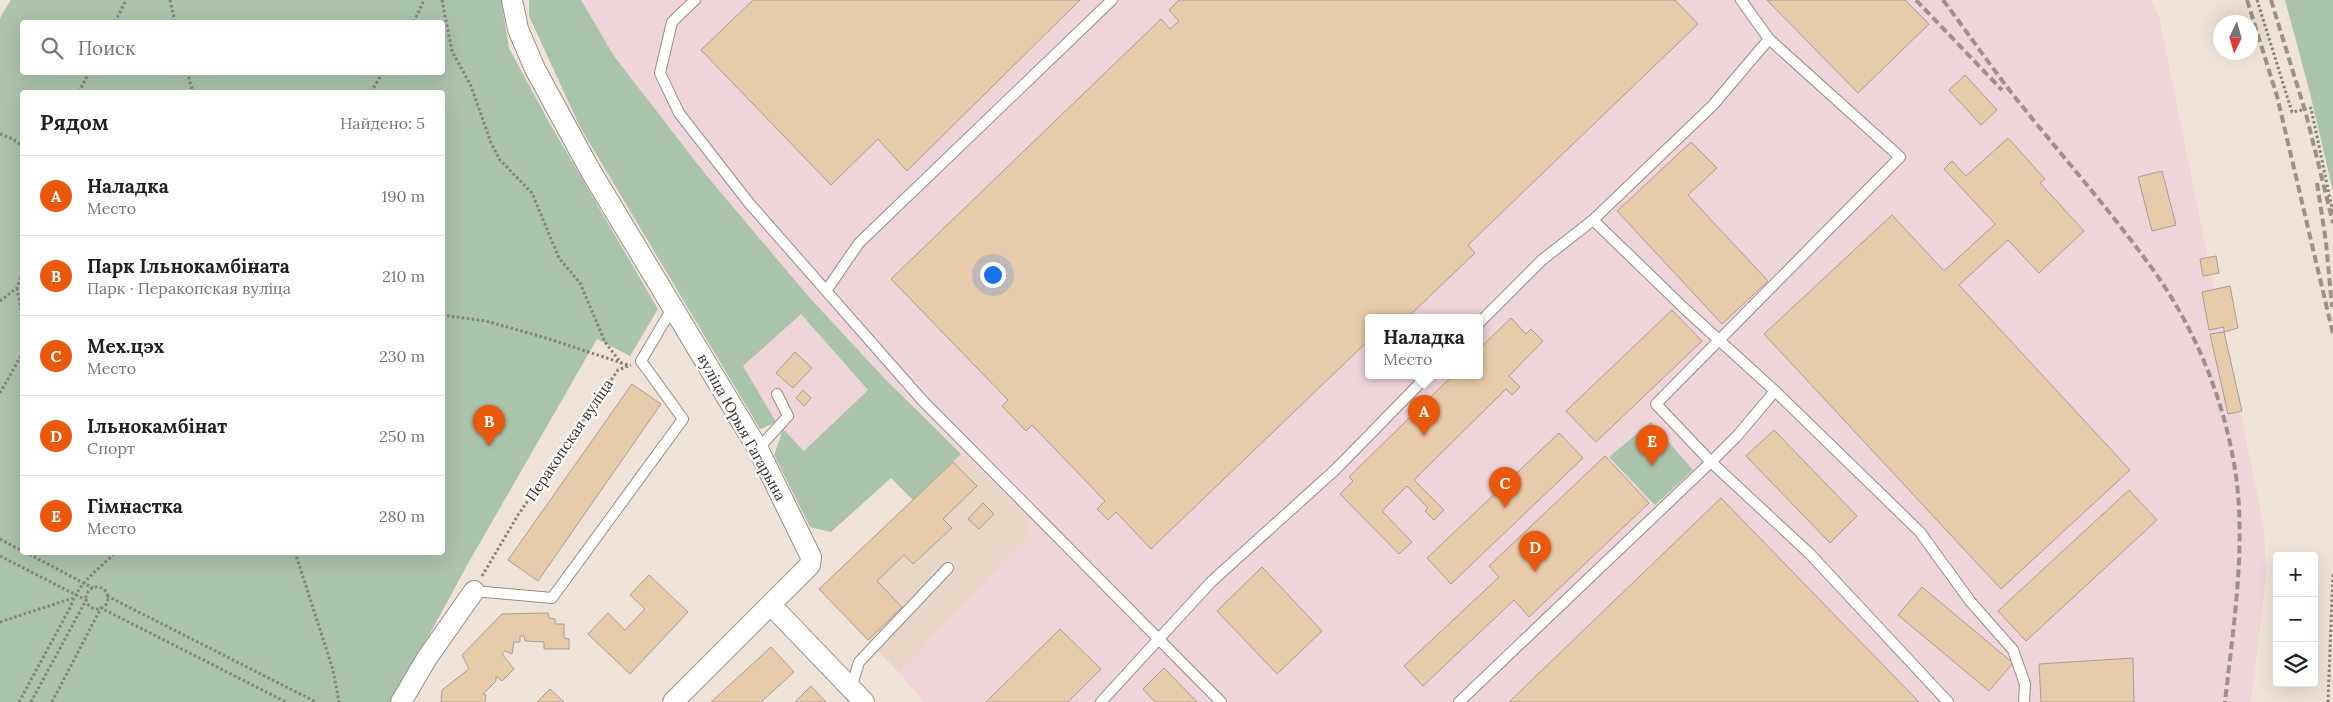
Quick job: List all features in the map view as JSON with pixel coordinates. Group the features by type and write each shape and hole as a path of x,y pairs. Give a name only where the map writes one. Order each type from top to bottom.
{"street":[{"path":"512,0 518,30 535,69 590,170 673,307"},
{"name":"вуліца Юрыя Гагарына","path":"673,307 758,449 811,557 810,565 673,702"},
{"path":"401,702 426,658 474,591"},
{"path":"771,605 858,695"}],"lane":[{"path":"695,0 672,22 660,73 680,113 749,203 922,400 1220,702"},
{"path":"826,290 859,243 1112,0"},
{"path":"1741,0 1769,39 1900,157 1720,342 1656,404 1711,462 1810,554 1948,702"},
{"path":"1483,319 1542,260 1593,220 1713,105 1769,39"},
{"path":"1593,220 1720,342 1775,391 1920,532 1970,601 2014,650 2025,684 2024,702"},
{"path":"474,591 552,598 683,419 641,361 673,307"},
{"path":"1101,702 1211,582 1336,469 1424,379"},
{"path":"1459,702 1738,436 1775,391"},
{"path":"758,449 788,416 778,394"},
{"path":"858,695 859,662 948,568"}],"path":[{"path":"116,20 126,0"},
{"path":"170,0 175,20"},
{"path":"415,20 424,0"},
{"path":"442,0 452,51 471,86 500,160 532,194 559,258 580,283 605,342 621,363"},
{"path":"2257,0 2292,112 2311,108 2333,213"},
{"path":"80,90 88,75"},
{"path":"188,75 192,90"},
{"path":"372,90 380,75"},
{"path":"0,134 13,139 20,144"},
{"path":"20,279 17,288 20,305"},
{"path":"0,301 17,288"},
{"path":"445,315 486,321 629,365"},
{"path":"0,393 20,358"},
{"name":"Перакопская вуліца","path":"474,591 518,515 612,378 618,370 641,361"},
{"path":"0,539 20,550"},
{"path":"30,555 93,588 102,588 107,596 316,702"},
{"path":"18,702 83,583 113,555"},
{"path":"296,555 334,670 339,702"},
{"path":"0,556 86,600 91,607 101,608 286,702"},
{"path":"2328,702 2333,573"},
{"path":"31,702 86,600 87,594 93,588"},
{"path":"0,622 75,596"},
{"path":"52,702 101,608 106,603 107,596"}],"shaded area":[{"path":"581,0 2151,0 2159,17 2208,258 2216,256 2219,273 2211,274 2214,289 2230,286 2238,328 2224,332 2264,528 2266,576 2251,702 924,702 899,673 1029,536 1028,520 885,379 809,297 706,175 614,56"},
{"path":"801,313 868,390 804,451 776,422 742,366"},
{"path":"961,454 1028,520 1029,536 899,673 819,589"}],"green space":[{"path":"11,0 501,0 509,48 549,122 658,309 630,356 597,339 466,567 393,702 0,702 0,18"},
{"path":"529,0 581,0 614,56 706,175 809,297 885,379 961,454 913,500 891,478 831,532 810,527 774,455 783,429 804,451 868,390 801,314 743,366 776,422 760,429 580,127 529,16"},
{"path":"2285,0 2333,0 2333,191 2310,93"},
{"path":"1651,422 1693,470 1655,505 1609,457"}],"building":[{"path":"753,0 1080,0 907,171 878,139 831,185 701,50"},
{"path":"1179,0 1675,0 1698,24 1468,245 1475,253 1411,314 1365,314 1365,344 1151,549 1116,512 1108,520 1097,509 1105,501 1032,425 1026,431 1002,406 1008,400 891,279 1161,19 1170,29 1179,21 1169,10"},
{"path":"1767,0 1905,0 1929,24 1858,93"},
{"path":"1965,75 1997,110 1981,125 1949,90"},
{"path":"2008,138 2045,179 2040,183 2084,231 2039,273 2008,240 1959,285 2130,470 2001,589 1764,334 1892,215 1944,271 1995,224 1944,169 1952,161 1966,176"},
{"path":"1691,142 1717,168 1688,195 1768,281 1722,324 1617,211"},
{"path":"2162,171 2176,225 2152,231 2138,177"},
{"path":"2216,256 2219,273 2203,276 2200,259"},
{"path":"2230,286 2238,328 2224,332 2224,327 2209,330 2202,292"},
{"path":"1672,310 1702,341 1596,442 1566,411"},
{"path":"1511,318 1526,334 1531,329 1543,341 1509,376 1520,387 1512,395 1506,389 1414,480 1444,510 1434,520 1425,511 1428,508 1407,486 1382,511 1412,542 1399,554 1340,494 1353,481 1349,477 1449,379 1483,379 1483,345"},
{"path":"2224,332 2242,411 2228,414 2210,334"},
{"path":"795,352 812,368 793,388 776,373"},
{"path":"632,384 661,404 538,581 508,560"},
{"path":"803,390 811,398 804,406 796,398"},
{"path":"1774,430 1857,516 1830,543 1746,456"},
{"path":"1559,433 1583,458 1451,584 1427,558"},
{"path":"1605,456 1649,503 1529,617 1514,600 1423,686 1404,666 1499,577 1489,566"},
{"path":"953,462 977,486 943,519 952,528 913,564 904,555 877,581 902,607 868,640 819,589"},
{"path":"2129,490 2157,520 2026,641 1998,611"},
{"path":"1721,498 1919,702 1509,702"},
{"path":"983,503 994,514 979,529 968,519"},
{"path":"1262,567 1322,631 1277,674 1217,611"},
{"path":"649,575 688,612 630,674 588,634 608,613 625,630 645,609 630,595"},
{"path":"1922,587 2013,663 1989,691 1898,615"},
{"path":"548,613 549,618 555,619 555,624 564,624 564,638 569,639 569,649 544,649 544,642 525,641 524,636 520,636 520,642 514,642 512,654 505,651 502,654 514,669 502,681 496,676 496,681 483,694 486,695 485,702 441,702 442,690 469,669 462,655 502,614"},
{"path":"1060,629 1101,669 1068,702 986,702"},
{"path":"771,647 794,672 761,702 711,702"},
{"path":"2133,658 2134,702 2041,702 2039,664"},
{"path":"1164,668 1197,702 1155,702 1143,689"},
{"path":"811,686 826,702 795,702"},
{"path":"550,689 564,702 537,702"}],"railway":[{"path":"1916,0 2002,90"},
{"path":"1943,0 2014,96 2104,206 2156,274 2171,296 2208,370 2225,423 2236,476 2239,504 2240,532 2235,618 2225,702"},
{"path":"2247,0 2277,96 2333,334"},
{"path":"2271,0 2306,114 2333,223"},
{"path":"2317,183 2326,242 2332,307"}],"place":[{"name":"Наладка","path":"1424,436"},
{"name":"Парк Ільнокамбіната","path":"489,446"},
{"name":"Гімнастка","path":"1652,466"},
{"name":"Мех.цэх","path":"1505,508"},
{"name":"Ільнокамбінат","path":"1535,572"}]}
